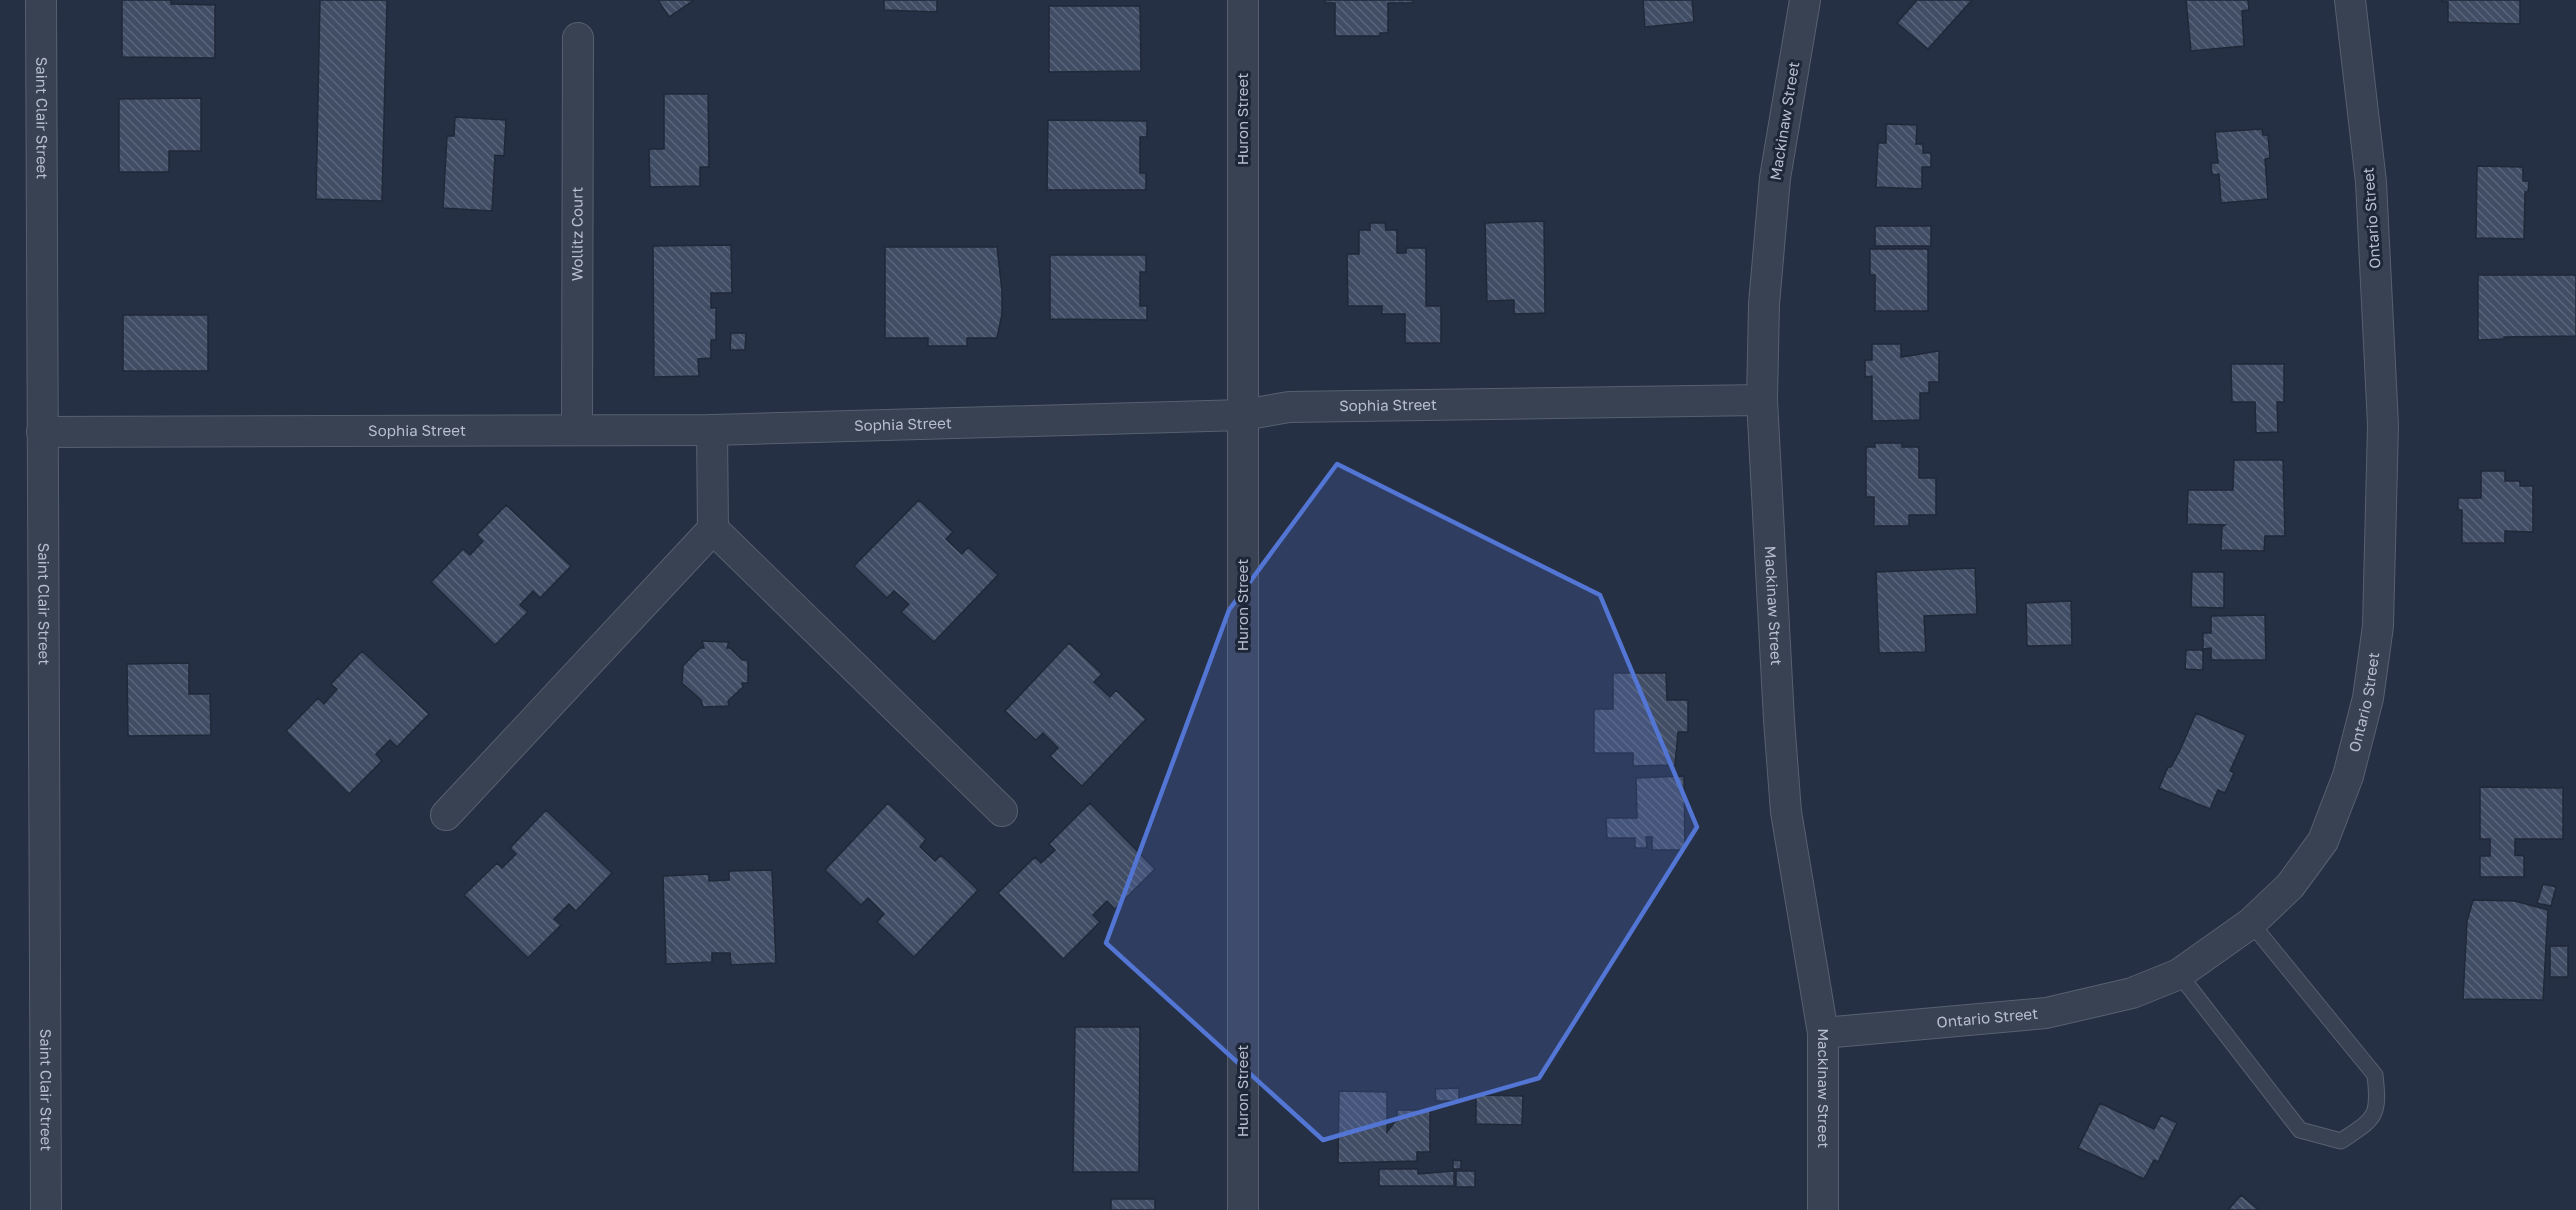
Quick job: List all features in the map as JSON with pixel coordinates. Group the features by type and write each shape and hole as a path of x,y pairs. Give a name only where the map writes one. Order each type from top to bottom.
{"street":[{"name":"Saint Clair Street","path":"41,0 46,1210"},
{"name":"Huron Street","path":"1243,0 1244,1210"},
{"name":"Mackinaw Street","path":"1804,0 1775,178 1764,304 1762,400 1786,812 1823,1033 1823,1210"},
{"name":"Ontario Street","path":"1823,1033 2046,1013 2132,993 2179,974 2251,922 2290,886 2323,841 2348,776 2368,698 2378,626 2383,425 2371,182 2350,0"},
{"name":"Wollitz Court","path":"577,430 578,38"},
{"name":"Sophia Street","path":"42,432 712,430 1243,415 1289,407 1762,400"},
{"path":"446,815 713,529 712,430"},
{"path":"713,529 1002,811"}],"lane":[{"path":"2179,974 2300,1130 2340,1142 2371,1122 2379,1103 2375,1075 2251,922"}],"highlighted area":[{"path":"1337,464 1600,595 1697,827 1539,1078 1323,1140 1106,943 1229,610"}],"building":[{"path":"122,0 171,0 171,4 215,5 215,58 122,57"},
{"path":"320,0 387,0 382,201 316,199"},
{"path":"658,0 694,0 669,17"},
{"path":"884,0 937,0 937,12 884,10"},
{"path":"1325,0 1413,0 1413,3 1388,3 1388,33 1380,33 1380,36 1335,36 1335,3 1325,3"},
{"path":"1643,0 1692,0 1694,22 1645,27"},
{"path":"1917,0 1972,0 1928,49 1897,23"},
{"path":"2186,0 2248,0 2249,10 2242,11 2244,46 2191,51"},
{"path":"2442,0 2520,0 2520,24 2448,22 2448,2 2442,2"},
{"path":"1049,6 1140,6 1141,71 1049,72"},
{"path":"664,94 708,94 709,167 700,167 700,186 650,187 649,149 664,149"},
{"path":"201,98 201,151 169,151 169,172 119,172 119,99"},
{"path":"455,117 506,120 504,156 495,155 492,211 443,208 447,136 454,136"},
{"path":"1048,120 1147,121 1147,137 1140,137 1140,173 1146,173 1146,190 1047,190"},
{"path":"1886,124 1917,125 1916,144 1923,144 1923,153 1931,153 1931,167 1922,167 1922,189 1876,187 1878,143 1886,143"},
{"path":"2262,129 2263,135 2268,135 2270,158 2265,159 2268,199 2221,203 2219,174 2212,175 2211,163 2218,163 2215,132"},
{"path":"2477,166 2523,167 2523,181 2529,181 2528,192 2525,192 2524,239 2476,238"},
{"path":"1544,221 1545,313 1514,314 1514,300 1487,301 1485,223"},
{"path":"1370,223 1385,223 1386,230 1397,230 1397,253 1406,253 1406,248 1426,248 1426,306 1441,306 1441,343 1405,343 1405,314 1382,314 1382,306 1348,306 1347,254 1359,254 1359,230 1370,230"},
{"path":"1875,226 1931,226 1931,246 1875,246"},
{"path":"731,245 732,293 711,293 711,308 716,308 716,340 711,340 711,358 698,359 699,376 654,377 653,246"},
{"path":"885,247 997,247 1002,314 997,338 967,338 967,346 928,346 928,338 885,338"},
{"path":"1870,249 1928,249 1928,311 1875,311 1875,275 1870,275"},
{"path":"1050,255 1146,255 1146,272 1140,272 1140,306 1147,306 1147,320 1050,319"},
{"path":"2478,275 2576,275 2576,336 2504,337 2504,339 2478,340"},
{"path":"123,315 208,315 208,371 123,371"},
{"path":"731,333 746,333 745,350 730,350"},
{"path":"1872,344 1901,344 1901,357 1939,351 1939,382 1929,382 1929,393 1920,393 1920,420 1872,421 1872,376 1865,377 1865,360 1872,360"},
{"path":"2231,364 2284,364 2284,402 2277,402 2278,432 2256,433 2255,402 2232,402"},
{"path":"1875,443 1902,443 1902,447 1919,447 1919,478 1936,478 1936,515 1909,515 1909,526 1874,526 1874,497 1866,497 1866,447 1875,447"},
{"path":"2234,460 2283,460 2285,536 2265,536 2264,551 2221,550 2222,527 2225,525 2187,524 2188,490 2233,490"},
{"path":"2481,471 2505,471 2505,481 2520,481 2520,486 2533,486 2533,532 2505,531 2505,543 2462,543 2462,510 2458,510 2458,498 2481,498"},
{"path":"919,500 953,532 946,539 962,554 968,547 998,575 934,642 901,612 909,604 894,591 887,598 854,566"},
{"path":"506,505 571,566 540,598 533,591 520,605 528,612 495,645 431,582 463,549 470,555 483,541 477,535"},
{"path":"1975,568 1977,614 1924,616 1926,652 1879,653 1876,572"},
{"path":"2192,572 2224,572 2224,608 2191,607"},
{"path":"2071,601 2072,645 2027,646 2026,603"},
{"path":"2265,615 2266,660 2211,660 2211,648 2203,649 2203,633 2211,633 2211,616"},
{"path":"702,641 729,642 727,648 730,648 742,660 748,660 748,683 742,683 743,687 728,701 729,706 703,707 701,700 682,683 683,666 700,648 704,648"},
{"path":"1069,643 1102,674 1094,682 1110,697 1116,690 1146,719 1082,786 1050,756 1058,748 1043,733 1036,740 1005,711"},
{"path":"2186,650 2203,650 2203,670 2185,669"},
{"path":"362,651 429,714 397,747 390,740 376,754 382,761 349,794 286,731 318,698 324,704 337,689 331,684"},
{"path":"189,663 189,694 210,694 211,735 128,736 127,664"},
{"path":"1613,673 1666,673 1667,700 1688,700 1688,732 1678,732 1675,765 1633,766 1633,753 1594,753 1594,709 1613,709"},
{"path":"2196,713 2246,735 2230,771 2234,773 2225,793 2218,790 2210,809 2159,788 2168,767 2171,767 2180,750"},
{"path":"1684,776 1685,850 1652,850 1652,837 1646,837 1647,848 1635,848 1635,838 1607,838 1606,818 1637,818 1636,778"},
{"path":"2480,787 2563,788 2563,839 2515,839 2515,855 2524,856 2524,877 2480,877 2480,856 2490,856 2490,839 2480,839"},
{"path":"888,803 926,839 920,847 935,861 941,855 978,890 914,957 877,922 884,914 868,898 861,905 825,870"},
{"path":"1090,803 1155,869 1115,909 1107,901 1093,915 1100,922 1063,959 998,893 1035,857 1041,863 1055,850 1049,844"},
{"path":"546,810 612,873 576,911 569,904 554,919 561,925 528,958 464,895 497,863 502,868 516,854 510,848"},
{"path":"772,870 776,963 731,965 730,953 712,953 712,962 666,964 663,876 709,874 709,881 729,880 729,871"},
{"path":"2543,884 2556,887 2551,906 2537,903"},
{"path":"2473,900 2515,901 2548,910 2543,1000 2463,999 2467,921"},
{"path":"2550,946 2568,946 2568,977 2550,977"},
{"path":"1075,1027 1140,1027 1139,1172 1073,1172"},
{"path":"1459,1088 1459,1101 1436,1101 1435,1089"},
{"path":"1339,1091 1387,1092 1387,1132 1397,1119 1397,1110 1430,1110 1430,1152 1417,1152 1417,1161 1338,1163"},
{"path":"1476,1095 1523,1096 1522,1125 1476,1124"},
{"path":"2100,1103 2154,1129 2161,1115 2177,1123 2158,1162 2154,1160 2144,1179 2078,1148"},
{"path":"1453,1160 1461,1161 1461,1169 1453,1169"},
{"path":"1379,1169 1418,1169 1418,1174 1454,1171 1454,1186 1379,1186"},
{"path":"1456,1171 1475,1171 1475,1187 1456,1187"},
{"path":"2241,1195 2259,1210 2228,1210"},
{"path":"1111,1199 1155,1199 1155,1210 1111,1210"}]}
